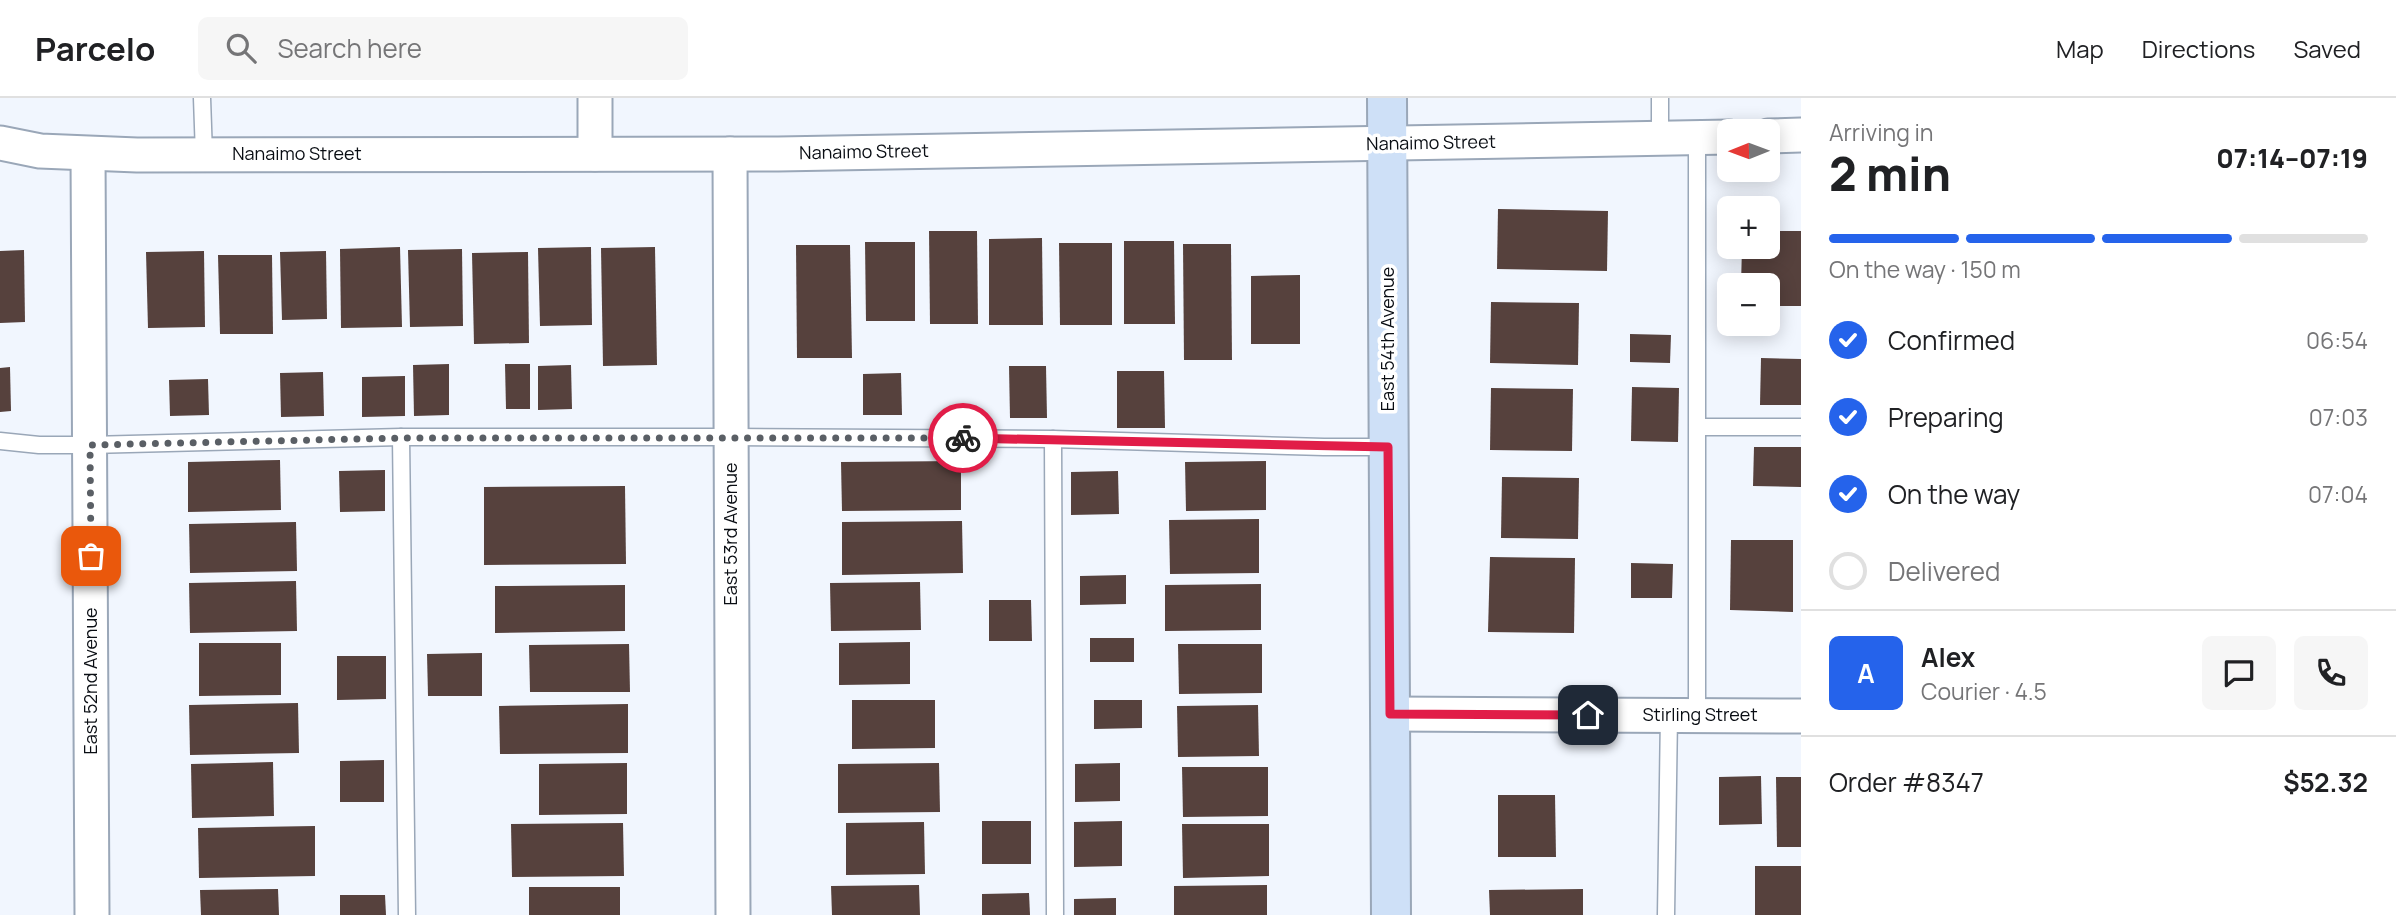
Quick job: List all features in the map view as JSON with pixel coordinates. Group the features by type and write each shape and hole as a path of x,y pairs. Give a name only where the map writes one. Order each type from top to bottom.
{"street":[{"path":"595,98 595,154"},
{"name":"East 54th Avenue","path":"1387,98 1391,915"},
{"path":"1780,136 1801,135"},
{"name":"Nanaimo Street","path":"0,143 40,151 88,154 730,154 1713,137"},
{"name":"East 52nd Avenue","path":"88,154 92,915"},
{"name":"East 53rd Avenue","path":"730,154 733,915"},
{"name":"Stirling Street","path":"1390,714 1801,716"}],"lane":[{"path":"202,98 204,155"},
{"path":"1660,98 1660,139"},
{"path":"1666,915 1683,715 1713,137"},
{"path":"1698,427 1801,427"},
{"path":"0,441 39,445 90,445 401,438 730,437 1054,439 1388,447"},
{"path":"401,438 407,915"},
{"path":"1054,439 1055,915"}],"building":[{"path":"1498,209 1608,211 1607,271 1497,269"},
{"path":"929,231 977,231 978,324 930,324"},
{"path":"1780,231 1801,231 1801,306 1780,306 1780,273 1741,273 1742,259 1780,259"},
{"path":"1042,238 1043,325 989,325 989,239"},
{"path":"1124,241 1174,241 1175,324 1124,324"},
{"path":"865,242 915,242 915,321 866,321"},
{"path":"1059,243 1112,243 1112,325 1060,325"},
{"path":"1183,244 1231,244 1232,360 1184,360"},
{"path":"796,245 850,245 852,358 797,358"},
{"path":"400,247 402,327 341,328 340,249"},
{"path":"591,247 592,325 540,326 538,248"},
{"path":"655,247 657,365 603,366 601,248"},
{"path":"462,249 463,326 410,327 408,250"},
{"path":"24,250 25,322 0,323 0,251"},
{"path":"204,251 205,327 148,328 146,252"},
{"path":"326,251 327,319 282,320 280,252"},
{"path":"528,252 529,343 474,344 472,253"},
{"path":"218,255 272,255 273,334 220,334"},
{"path":"1300,275 1300,344 1251,344 1251,276"},
{"path":"1491,302 1579,303 1578,365 1490,363"},
{"path":"1630,334 1671,335 1670,363 1630,362"},
{"path":"1761,358 1801,359 1801,405 1760,405"},
{"path":"449,364 449,415 414,416 413,365"},
{"path":"505,364 530,364 530,409 506,409"},
{"path":"571,365 572,409 538,410 538,366"},
{"path":"1009,366 1046,366 1047,418 1010,418"},
{"path":"10,367 11,411 0,412 0,368"},
{"path":"1117,371 1164,371 1165,428 1117,428"},
{"path":"323,372 324,416 281,417 280,373"},
{"path":"901,373 902,415 863,415 863,374"},
{"path":"405,376 405,416 362,417 362,377"},
{"path":"208,379 209,415 170,416 169,380"},
{"path":"1632,387 1679,388 1678,442 1631,441"},
{"path":"1491,388 1573,389 1572,451 1490,450"},
{"path":"1754,447 1801,447 1801,487 1753,486"},
{"path":"280,460 281,510 188,512 188,462"},
{"path":"961,461 961,510 842,511 841,462"},
{"path":"1266,461 1266,510 1186,511 1185,462"},
{"path":"385,470 385,511 340,512 339,471"},
{"path":"1118,471 1119,514 1071,515 1071,472"},
{"path":"1502,477 1579,478 1578,539 1501,538"},
{"path":"625,486 626,564 484,565 484,487"},
{"path":"1259,519 1259,573 1170,574 1169,520"},
{"path":"962,521 963,573 842,575 842,522"},
{"path":"296,522 297,571 190,573 189,524"},
{"path":"1731,540 1793,540 1793,612 1730,610"},
{"path":"1490,557 1575,558 1574,633 1488,632"},
{"path":"1631,563 1673,564 1672,598 1631,598"},
{"path":"1126,575 1126,604 1080,605 1080,576"},
{"path":"296,581 297,631 190,633 189,583"},
{"path":"920,582 921,630 831,631 830,583"},
{"path":"1261,584 1261,630 1165,631 1165,585"},
{"path":"625,585 625,631 495,633 495,586"},
{"path":"989,600 1031,600 1032,641 989,641"},
{"path":"1090,638 1134,638 1134,662 1090,662"},
{"path":"910,642 910,684 839,685 839,643"},
{"path":"199,643 281,643 281,695 199,696"},
{"path":"629,644 630,692 530,692 529,645"},
{"path":"1178,644 1262,644 1262,693 1179,694"},
{"path":"482,653 482,696 428,696 427,654"},
{"path":"337,656 386,656 386,699 337,700"},
{"path":"852,700 935,700 935,748 852,749"},
{"path":"1094,700 1142,700 1142,728 1094,729"},
{"path":"298,703 299,753 190,755 189,705"},
{"path":"628,704 628,753 500,754 499,706"},
{"path":"1258,705 1259,756 1178,757 1177,706"},
{"path":"384,760 384,802 340,802 340,761"},
{"path":"273,762 274,816 192,818 191,764"},
{"path":"627,763 627,814 539,815 539,764"},
{"path":"939,763 940,812 838,813 838,764"},
{"path":"1120,763 1120,801 1075,802 1075,764"},
{"path":"1182,767 1268,767 1268,816 1183,817"},
{"path":"1761,776 1762,824 1719,825 1719,777"},
{"path":"1776,777 1801,777 1801,847 1777,847"},
{"path":"1498,795 1555,795 1556,857 1498,857"},
{"path":"982,821 1031,821 1031,864 982,864"},
{"path":"1122,821 1122,866 1074,867 1074,822"},
{"path":"924,822 925,874 846,875 846,823"},
{"path":"623,823 624,876 512,877 511,824"},
{"path":"1182,824 1269,824 1269,876 1183,878"},
{"path":"315,826 315,876 199,878 198,828"},
{"path":"1755,866 1801,866 1801,915 1755,915"},
{"path":"919,885 920,915 832,915 831,886"},
{"path":"1267,885 1267,915 1174,915 1174,886"},
{"path":"529,887 620,887 620,915 529,915"},
{"path":"278,889 279,915 201,915 200,890"},
{"path":"1583,889 1583,915 1490,915 1489,890"},
{"path":"1029,893 1030,915 982,915 982,894"},
{"path":"340,895 385,895 386,915 340,915"},
{"path":"1116,898 1116,915 1074,915 1074,899"}],"way so far":[{"path":"91,556 90,445 401,438 963,438"}],"route":[{"path":"963,438 1388,447 1390,714 1588,715"}]}
